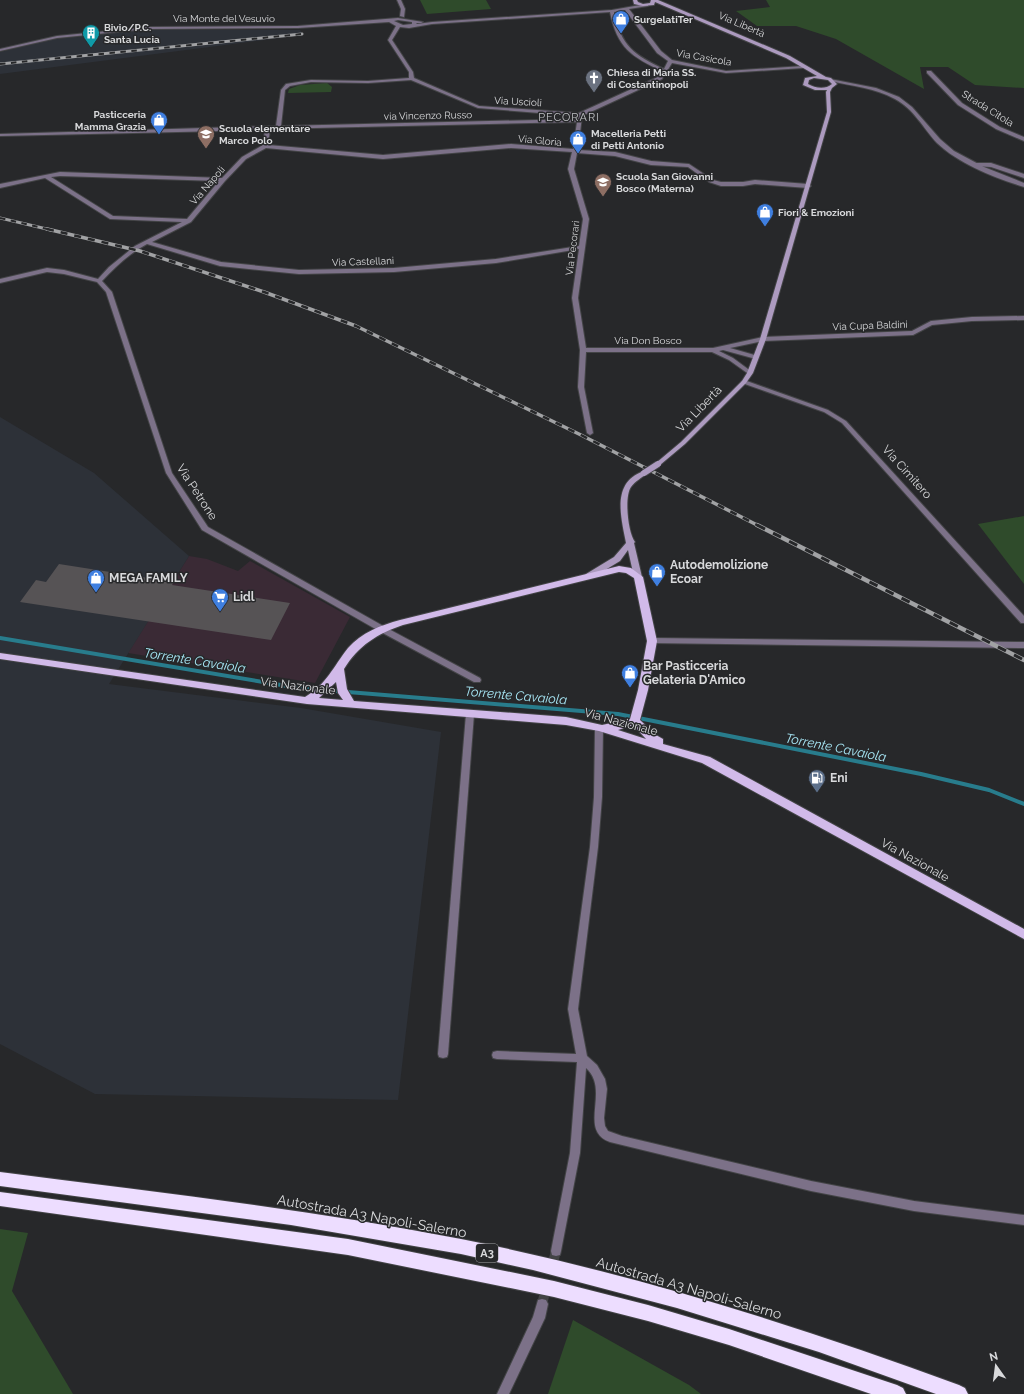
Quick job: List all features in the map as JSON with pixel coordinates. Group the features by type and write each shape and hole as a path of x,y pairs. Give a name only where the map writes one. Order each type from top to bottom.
{"highway":[{"name":"Autostrada A3 Napoli-Salerno","path":"0,1179 280,1217 388,1234 486,1253 680,1300 846,1353 959,1394"},
{"name":"A3","path":"0,1199 348,1247 554,1289 648,1313 729,1337 896,1394"}],"main road":[{"path":"648,4 653,3 653,0"},
{"name":"Via Libertà","path":"653,0 788,57 824,78"},
{"path":"635,1 669,6"},
{"path":"804,67 807,79 806,84 828,98"},
{"path":"807,79 824,78 832,80"},
{"name":"Via Libertà","path":"635,722 640,707 652,641 623,507 624,492 633,480 658,464 684,443 744,382 750,373 763,339 829,112 828,98 831,88 835,84 832,80"},
{"path":"811,88 831,88"},
{"path":"586,578 617,559 631,542"},
{"path":"307,701 321,693 340,670 352,651 372,634 382,629 400,623 619,569 628,570 638,577"},
{"name":"Via Nazionale","path":"0,656 307,701 566,721 599,728 706,760 1024,934"},
{"path":"340,670 340,687 342,694 352,705"},
{"path":"599,728 616,728 635,722 652,738 669,748"}],"street":[{"path":"399,0 403,9 402,16"},
{"path":"626,8 635,1"},
{"path":"398,26 612,11 648,4"},
{"name":"Via Casicola","path":"626,8 659,52 671,61 726,72 804,67"},
{"path":"612,11 617,31 630,51 642,60 664,71"},
{"path":"402,16 413,24"},
{"path":"398,26 393,21 402,16"},
{"name":"Via Monte del Vesuvio","path":"0,50 57,37 148,28 298,27 406,20"},
{"path":"398,26 390,40 410,72 412,80"},
{"path":"579,118 660,78 671,61"},
{"name":"Strada Citola","path":"929,72 960,104 998,128 1024,139"},
{"name":"Via Uscioli","path":"278,128 283,90 288,85 311,81 412,80 478,107 579,118"},
{"path":"832,80 897,97 906,103 950,152 976,165 1024,185"},
{"path":"831,88 846,86 871,89"},
{"name":"via Vincenzo Russo","path":"278,128 579,118"},
{"name":"Via Pecorari","path":"579,118 575,152 571,169 586,219 575,298 583,350 580,387 590,433"},
{"path":"265,146 268,128"},
{"path":"0,134 278,128"},
{"name":"Via Gloria","path":"265,146 383,157 510,146 615,154 651,163 682,164 689,166 711,180 722,184 743,184 755,182 808,186"},
{"name":"Via Napoli","path":"147,242 189,221 222,180 244,158 265,146"},
{"path":"976,165 991,165 1024,176"},
{"path":"0,186 60,174 222,180"},
{"path":"46,176 112,218 189,221"},
{"path":"0,281 47,270 64,272 99,281 116,264 137,247 147,242"},
{"name":"Via Castellani","path":"147,242 220,264 299,272 394,270 496,261 583,248"},
{"name":"Via Petrone","path":"99,281 109,292 169,473 205,528 382,629 477,680"},
{"name":"Via Cupa Baldini","path":"763,339 913,333 931,323 972,318 1024,318"},
{"path":"722,351 763,339"},
{"name":"Via Don Bosco","path":"583,350 713,350 756,357"},
{"name":"Via Don Bosco","path":"722,351 750,373"},
{"name":"Via Cimitero","path":"744,382 826,411 844,422 1024,621"},
{"path":"652,641 1024,645"},
{"path":"443,1054 470,714"},
{"path":"556,1251 575,1153 582,1058 573,1009 594,847 598,797 599,728"},
{"path":"497,1055 582,1058 593,1065 599,1075 603,1087 600,1127 605,1135 622,1141 818,1188 914,1206 1024,1220"},
{"path":"503,1394 539,1318 542,1304"}],"shaded area":[{"name":"Bivio/P.C. Santa Lucia","path":"172,27 191,30 300,30 303,35 0,74 0,52 55,39"},
{"path":"0,417 94,473 189,556 109,684 301,708 441,732 398,1100 95,1094 0,1044"},
{"path":"189,556 207,559 238,571 250,561 350,617 315,683 128,653"}],"green space":[{"path":"420,0 486,0 491,9 427,14"},
{"path":"766,0 1024,0 1024,88 975,85 948,67 920,67 924,89 836,39 796,26 757,26 736,11 770,7"},
{"path":"327,83 332,87 331,92 288,93 289,89 300,85"},
{"path":"1024,516 1024,584 978,524"},
{"path":"0,1229 28,1233 12,1291 73,1394 0,1394"},
{"path":"573,1320 689,1385 701,1394 548,1394"}],"building":[{"path":"59,564 174,582 172,585 290,603 271,640 20,602 36,580 46,582"}],"waterway":[{"name":"Torrente Cavaiola","path":"0,638 299,688 618,714 921,774 989,790 1024,804"}],"tunnel":[{"path":"542,1304 556,1251"}],"railway":[{"path":"0,64 302,34"},
{"path":"0,218 51,230"},
{"path":"47,229 140,251 264,292 356,326 581,435 759,526"},
{"path":"757,525 1024,660"}],"place":[{"name":"SurgelatiTer","path":"621,34"},
{"name":"Bivio/P.C. Santa Lucia","path":"91,48"},
{"name":"Chiesa di Maria SS. di Costantinopoli","path":"594,93"},
{"name":"Pasticceria Mamma Grazia","path":"159,135"},
{"name":"Scuola elementare Marco Polo","path":"206,149"},
{"name":"Macelleria Petti di Petti Antonio","path":"578,154"},
{"name":"Scuola San Giovanni Bosco (Materna)","path":"603,197"},
{"name":"Fiori & Emozioni","path":"765,227"},
{"name":"Autodemolizione Ecoar","path":"657,587"},
{"name":"MEGA FAMILY","path":"96,593"},
{"name":"Lidl","path":"220,612"},
{"name":"Bar Pasticceria Gelateria D'Amico","path":"630,688"},
{"name":"Eni","path":"817,793"}],"district":[{"name":"PECORARI","path":"569,117"}]}
